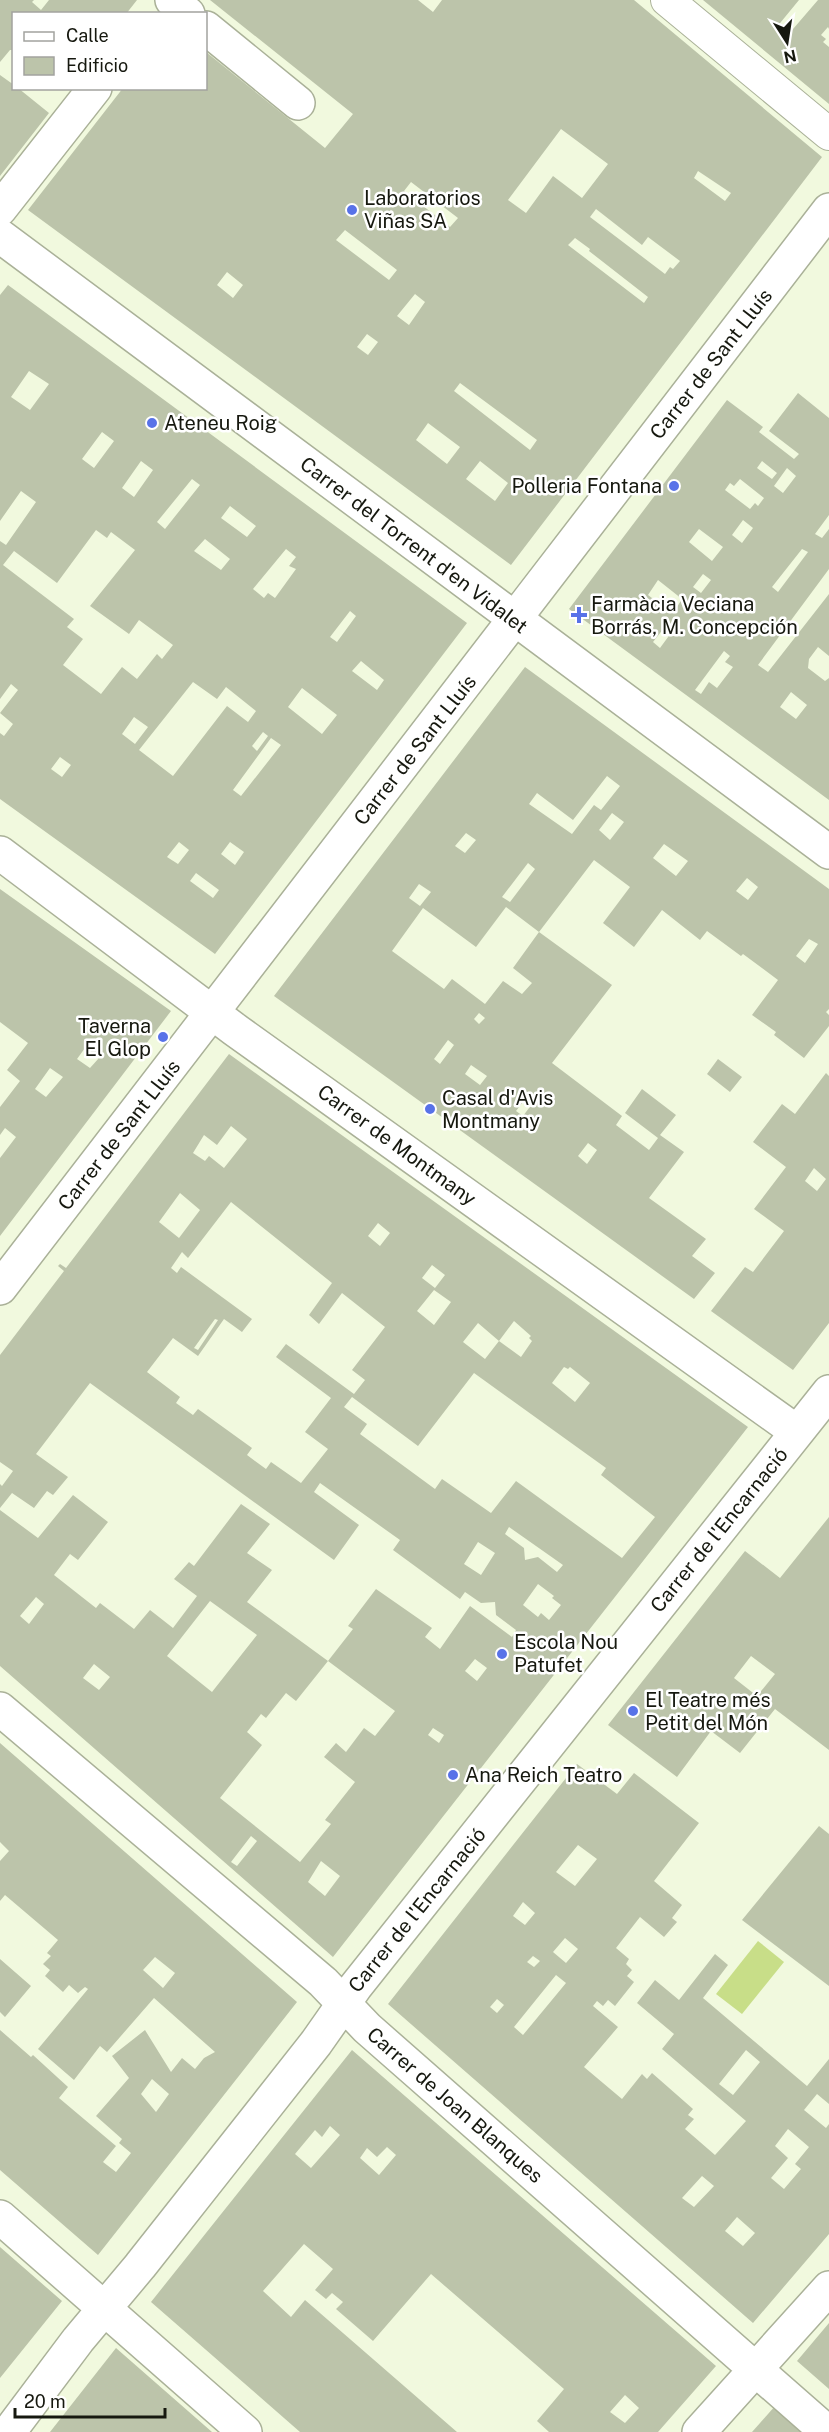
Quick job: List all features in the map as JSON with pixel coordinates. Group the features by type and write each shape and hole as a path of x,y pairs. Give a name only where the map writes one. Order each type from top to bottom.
{"street":[{"path":"156,12 165,0"},
{"path":"172,0 186,12"},
{"path":"667,0 829,134"},
{"path":"207,29 298,103"},
{"path":"0,209 93,90"},
{"name":"Carrer de Sant Lluís","path":"0,1288 829,210"},
{"name":"Carrer del Torrent d'en Vidalet","path":"0,236 829,852"},
{"name":"Carrer de Montmany","path":"0,853 213,1013 797,1432"},
{"name":"Carrer de l'Encarnació","path":"9,2432 78,2340 106,2309 316,2043 343,2003 829,1392"},
{"name":"Carrer de Joan Blanques","path":"0,1709 323,1982 367,2028 827,2432"},
{"path":"0,2217 245,2432"},
{"path":"699,2432 829,2288"}],"shaded area":[{"path":"758,1941 784,1962 742,2014 716,1994"}],"building":[{"path":"0,0 34,0 32,2 41,10 49,0 137,0 128,12 12,12 12,50 0,62"},
{"path":"210,0 418,0 433,12 442,0 634,0 822,157 511,565 28,210 121,90 207,90 207,53 325,148 353,114","holes":["561,129 608,164 582,198 553,176 526,213 508,200","698,171 731,193 725,201 694,178","411,182 458,218 450,227 404,191","596,209 642,245 648,237 680,261 673,269 670,267 665,274 590,217","345,230 397,270 389,280 336,240","575,238 590,249 589,251 648,297 644,303 568,245","227,272 243,285 233,298 217,285","415,294 425,302 409,325 397,316","367,334 378,342 368,355 357,347","460,383 537,440 530,450 454,391","428,423 460,447 447,464 416,440","480,461 508,483 495,501 466,479"]},
{"path":"703,0 799,0 776,28 787,36 818,0 829,0 829,29 828,27 821,35 826,39 823,42 829,47 829,104"},
{"path":"0,75 12,84 12,90 20,90 49,113 0,176"},
{"path":"8,285 467,623 215,954 0,799 0,733 4,736 13,724 0,713 18,690 11,684 0,699 0,541 6,545 36,502 21,491 0,521 0,295","holes":["29,371 49,384 30,410 11,397","102,432 114,441 94,468 82,459","141,461 153,470 134,497 122,488","192,479 200,485 165,529 157,522","230,506 256,526 247,537 221,518","96,530 107,538 111,532 135,550 90,606 129,634 139,620 173,645 162,659 157,654 137,679 122,667 101,694 63,665 83,639 67,627 74,619 3,565 14,551 57,583","205,539 230,559 221,570 194,551","286,549 296,557 289,566 296,569 275,598 268,593 264,598 253,589","350,611 356,616 337,642 330,637","361,661 384,680 377,690 352,671","193,682 217,699 226,687 256,711 248,722 227,706 173,776 139,750","302,688 337,715 322,734 288,707","134,717 148,727 135,744 122,734","263,732 268,736 257,751 252,746","271,738 281,745 241,796 233,790","60,757 71,765 62,777 51,769","179,842 189,850 178,864 167,857","230,842 244,852 235,865 221,854","196,873 219,890 213,898 190,881"]},
{"path":"798,393 829,418 829,515 815,534 822,538 829,529 829,569 758,665 768,672 829,594 829,656 818,647 809,659 808,668 825,681 829,678 829,800 569,609 727,400 763,427 759,432 794,459 799,454 769,431","holes":["762,461 777,473 772,479 757,468","787,468 796,476 783,493 774,486","740,479 764,498 758,506 755,503 750,509 725,490 730,483 734,486","743,520 753,528 742,543 732,535","699,529 723,547 712,561 689,542","802,549 808,552 778,592 772,587","703,574 711,580 701,593 693,587","658,580 682,599 677,607 673,604 669,611 648,595","664,628 671,633 660,648 653,642","724,651 730,656 725,662 733,667 717,688 709,682 701,694 695,690","791,692 807,705 796,719 780,707"]},
{"path":"525,667 829,889 829,1009 826,1012 829,1015 829,1026 804,1058 774,1035 776,1032 752,1015 778,980 743,954 741,956 707,931 700,940 662,910 634,947 603,923 630,887 594,860 539,932 612,985 552,1063 622,1116 616,1125 649,1150 658,1138 625,1113 642,1089 676,1115 660,1135 684,1152 649,1198 706,1239 692,1256 715,1273 694,1299 274,996","holes":["607,776 620,786 601,810 594,805 572,834 529,804 537,793 573,820","612,813 624,822 610,840 599,830","466,833 476,840 465,853 455,846","664,844 688,861 676,876 653,858","528,863 535,869 510,902 502,897","747,878 758,887 748,900 736,891","419,884 431,892 420,906 409,898","506,907 539,932 513,968 532,983 522,994 503,981 485,1004 452,979 444,989 392,951 423,908 476,947","809,939 818,944 805,963 796,956","479,1013 485,1018 479,1024 474,1019","448,1040 454,1045 440,1064 434,1059","471,1065 487,1076 480,1085 465,1074","525,1099 532,1104 523,1116 516,1111","588,1143 597,1150 587,1164 578,1156"]},
{"path":"0,889 171,1011 0,1236 0,1158 16,1137 5,1128 0,1135 0,1107 20,1081 7,1070 28,1043 0,1022","holes":["85,1048 99,1058 90,1068 77,1059","50,1068 63,1077 46,1097 35,1089"]},
{"path":"229,1054 748,1427 333,1957 0,1666 0,1510 38,1538 73,1495 108,1522 78,1560 70,1554 54,1575 96,1608 100,1603 134,1629 150,1610 173,1628 197,1596 174,1579 189,1562 194,1566 241,1504 270,1524 247,1553 272,1570 247,1602 328,1661 353,1629 348,1626 376,1589 432,1628 425,1637 440,1649 470,1606 512,1637 516,1630 496,1615 495,1602 481,1603 465,1592 460,1599 393,1550 400,1540 320,1483 314,1492 359,1525 334,1560 90,1383 36,1454 68,1477 53,1495 47,1491 34,1508 12,1493 0,1508 0,1484 2,1486 13,1471 0,1462 0,1355 64,1271 58,1266 60,1264 66,1268","holes":["231,1126 247,1139 224,1168 209,1156 205,1161 193,1153 204,1135 217,1145","180,1193 200,1210 179,1238 159,1222","231,1202 332,1283 309,1315 319,1324 342,1293 385,1327 352,1370 365,1380 354,1394 286,1344 276,1357 331,1398 305,1432 328,1449 301,1483 271,1462 266,1469 247,1455 252,1448 198,1409 193,1415 176,1403 180,1397 147,1372 173,1338 198,1356 224,1319 242,1332 252,1319 181,1267 177,1273 171,1268 182,1252 188,1258","378,1223 390,1233 380,1246 368,1236","432,1265 445,1275 435,1288 422,1278","434,1290 451,1302 434,1325 417,1311","215,1319 218,1320 198,1350 194,1348","514,1321 531,1336 529,1338 532,1341 521,1357 499,1341","478,1323 499,1341 485,1359 463,1342","564,1367 568,1369 570,1367 590,1383 575,1402 552,1383","474,1373 606,1468 601,1475 655,1517 622,1558 516,1481 491,1513 442,1479 435,1489 360,1434 367,1424 344,1407 352,1397 418,1446","509,1527 563,1565 557,1572 538,1557 525,1560 524,1548 505,1534","478,1542 495,1553 481,1575 464,1564","538,1584 554,1596 552,1598 561,1605 549,1620 541,1613 538,1617 523,1605","36,1597 44,1604 29,1624 20,1616","210,1601 257,1635 212,1692 167,1656","475,1659 487,1668 477,1681 465,1671","328,1661 395,1711 375,1736 364,1728 346,1752 336,1743 324,1757 355,1782 325,1820 331,1824 300,1862 220,1798 262,1745 247,1732 261,1714 266,1718 286,1693 296,1701","94,1664 110,1677 99,1690 83,1678","433,1728 444,1735 439,1743 428,1735","251,1836 257,1841 237,1866 231,1862","321,1861 340,1876 325,1896 308,1882"]},
{"path":"718,1059 742,1077 730,1092 707,1074"},
{"path":"826,1073 829,1076 829,1323 793,1370 711,1311 745,1267 753,1272 784,1231 754,1209 786,1167 753,1142 782,1104 795,1114","holes":["814,1168 826,1179 817,1191 805,1181"]},
{"path":"829,1517 829,1750 775,1709 740,1753 711,1731 677,1777 608,1725 745,1551 780,1578","holes":["751,1656 775,1674 757,1696 734,1678"]},
{"path":"0,1743 297,2002 98,2255 0,2170 0,2030 31,2057 33,2055 68,2087 59,2098 116,2146 103,2162 116,2172 131,2153 119,2143 122,2139 96,2116 129,2078 112,2056 145,2030 171,2072 182,2058 195,2069 204,2058 215,2052 154,1998 107,2052 100,2046 74,2080 38,2049 88,1989 85,1987 78,1993 69,1985 63,1992 45,1976 50,1970 43,1964 51,1956 47,1953 58,1940 5,1895 0,1901 0,1861 9,1851 0,1842","holes":["155,1957 175,1973 163,1988 143,1970","152,2079 169,2094 156,2112 141,2094"]},
{"path":"577,1764 617,1794 634,1773 699,1823 654,1881 682,1905 672,1918 677,1922 664,1937 640,1917 616,1948 629,1959 626,1964 632,1970 627,1976 634,1982 615,2006 608,2000 603,2006 597,2001 593,2006 618,2027 584,2067 622,2099 642,2074 647,2079 652,2073 693,2109 688,2115 694,2119 685,2129 715,2155 746,2121 662,2049 674,2034 637,2003 655,1980 679,2000 715,1954 728,1965 703,1998 807,2086 829,2059 829,2104 817,2094 804,2110 826,2128 829,2124 829,2234 753,2323 388,2004","holes":["578,1845 597,1859 575,1886 556,1872","523,1902 535,1913 525,1925 513,1916","565,1938 578,1949 566,1963 553,1952","533,1956 540,1961 534,1967 527,1962","556,1975 566,1983 523,2035 514,2027","497,1999 504,2005 497,2013 490,2007","746,2050 760,2062 733,2095 719,2084","788,2129 809,2147 795,2164 801,2169 784,2189 771,2178 788,2158 775,2146","702,2176 714,2186 694,2207 682,2198","737,2217 755,2233 743,2246 725,2231"]},
{"path":"819,1826 829,1834 829,1986 742,1920"},
{"path":"0,1959 31,1986 5,2017 0,2012"},
{"path":"352,2050 716,2366 658,2432 549,2432 537,2421 564,2389 431,2274 373,2341 336,2309 343,2302 332,2293 326,2299 315,2290 333,2269 304,2244 263,2291 291,2317 305,2300 457,2432 300,2432 151,2302","holes":["330,2126 340,2135 311,2168 295,2154 315,2130 322,2137","387,2147 396,2155 379,2175 360,2158 367,2148 377,2157","625,2395 639,2408 625,2423 610,2412"]},
{"path":"0,2247 62,2301 0,2378"},
{"path":"829,2323 829,2389 797,2361"},
{"path":"116,2348 212,2432 50,2432"},
{"path":"776,2405 807,2432 752,2432"}],"place":[{"name":"Laboratorios Viñas SA","path":"352,210"},
{"name":"Ateneu Roig","path":"152,423"},
{"name":"Polleria Fontana","path":"674,486"},
{"name":"Farmàcia Veciana Borrás, M. Concepción","path":"579,615"},
{"name":"Taverna El Glop","path":"163,1037"},
{"name":"Casal d'Avis Montmany","path":"430,1109"},
{"name":"Escola Nou Patufet","path":"502,1654"},
{"name":"El Teatre més Petit del Món","path":"633,1711"},
{"name":"Ana Reich Teatro","path":"453,1775"}]}
